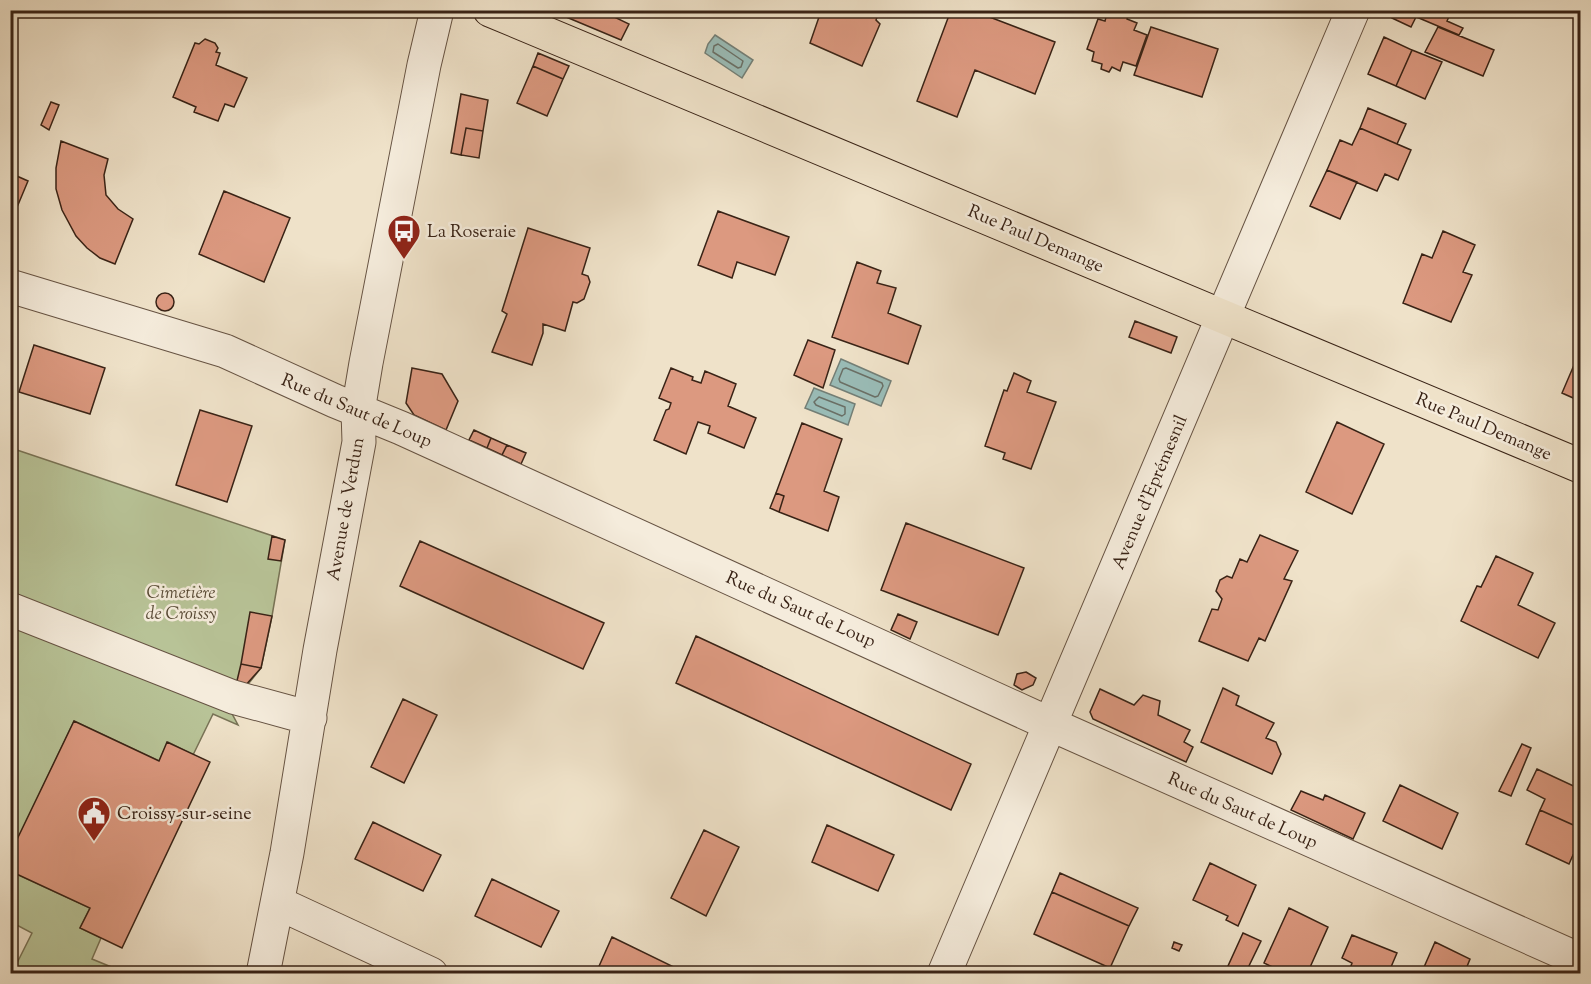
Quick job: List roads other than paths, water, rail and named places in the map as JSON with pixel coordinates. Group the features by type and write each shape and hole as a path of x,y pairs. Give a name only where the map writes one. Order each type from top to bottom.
{"main road":[{"name":"Rue Paul Demange","path":"490,10 1581,466"}],"street":[{"name":"Avenue de Verdun","path":"263,974 278,903 320,650 359,442 358,411 390,239 437,10"},
{"name":"Avenue d'Eprémesnil","path":"944,974 1353,10"},
{"name":"Rue du Saut de Loup","path":"10,286 225,351 465,457 1564,962"},
{"path":"10,609 232,697 310,718"},
{"path":"278,903 431,974"}],"water":[{"path":"715,35 753,60 742,78 705,53"},
{"path":"841,359 891,381 881,406 830,385"},
{"path":"814,388 855,404 848,425 805,408"}],"place":[{"name":"La Roseraie","path":"404,260"},
{"name":"Croissy-sur-seine","path":"94,842"}],"park label":[{"name":"Cimetière de Croissy","path":"181,602"}]}
